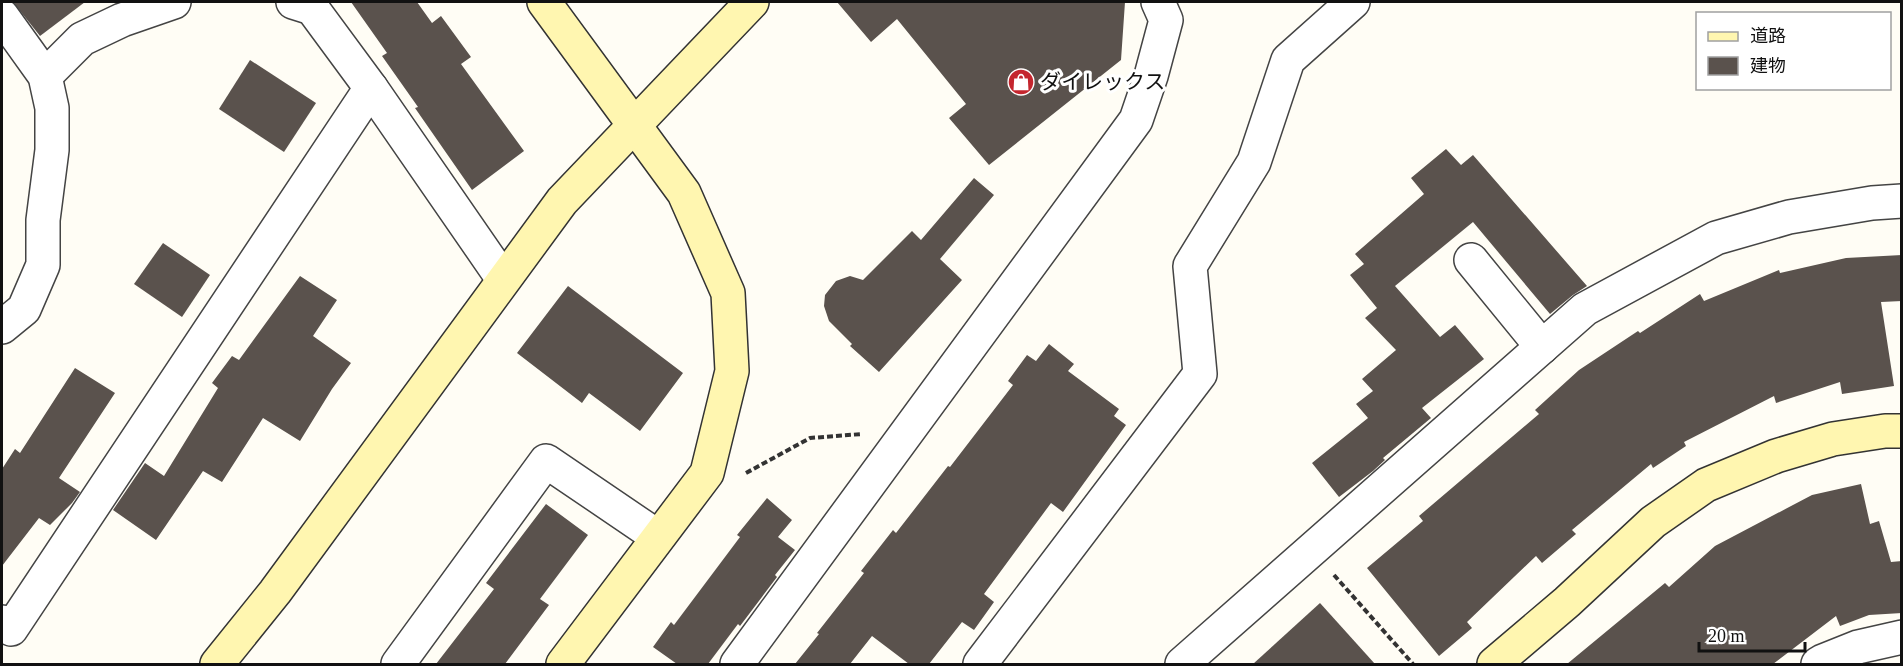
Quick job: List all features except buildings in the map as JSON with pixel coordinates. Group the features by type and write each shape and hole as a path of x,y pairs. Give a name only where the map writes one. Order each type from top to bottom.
{"street":[{"path":"45,76 82,39 122,20 174,2"},
{"path":"293,2 312,8 371,88 503,279"},
{"path":"544,2 684,193 728,293 732,370 707,473 563,664"},
{"path":"217,664 275,592 562,201 633,124 752,2"},
{"path":"737,664 1136,120 1166,20 1158,2"},
{"path":"980,664 1200,374 1190,266 1254,162 1287,60 1353,2"},
{"path":"2,16 45,76 52,108 52,150 43,220 43,265 24,309 2,327"},
{"path":"2,622 11,629 371,88"},
{"path":"1182,664 1586,309 1716,237 1789,217 1872,203 1902,201"},
{"path":"1471,260 1542,347"},
{"path":"1494,664 1567,602 1653,522 1706,485 1776,456 1833,439 1885,431 1902,431"},
{"path":"398,664 546,460 658,537"},
{"path":"1818,664 1858,647 1902,637"}],"path":[{"path":"746,473 810,438 867,434"},
{"path":"1312,550 1413,664"}],"place":[{"name":"ダイレックス","path":"1021,82"}]}
